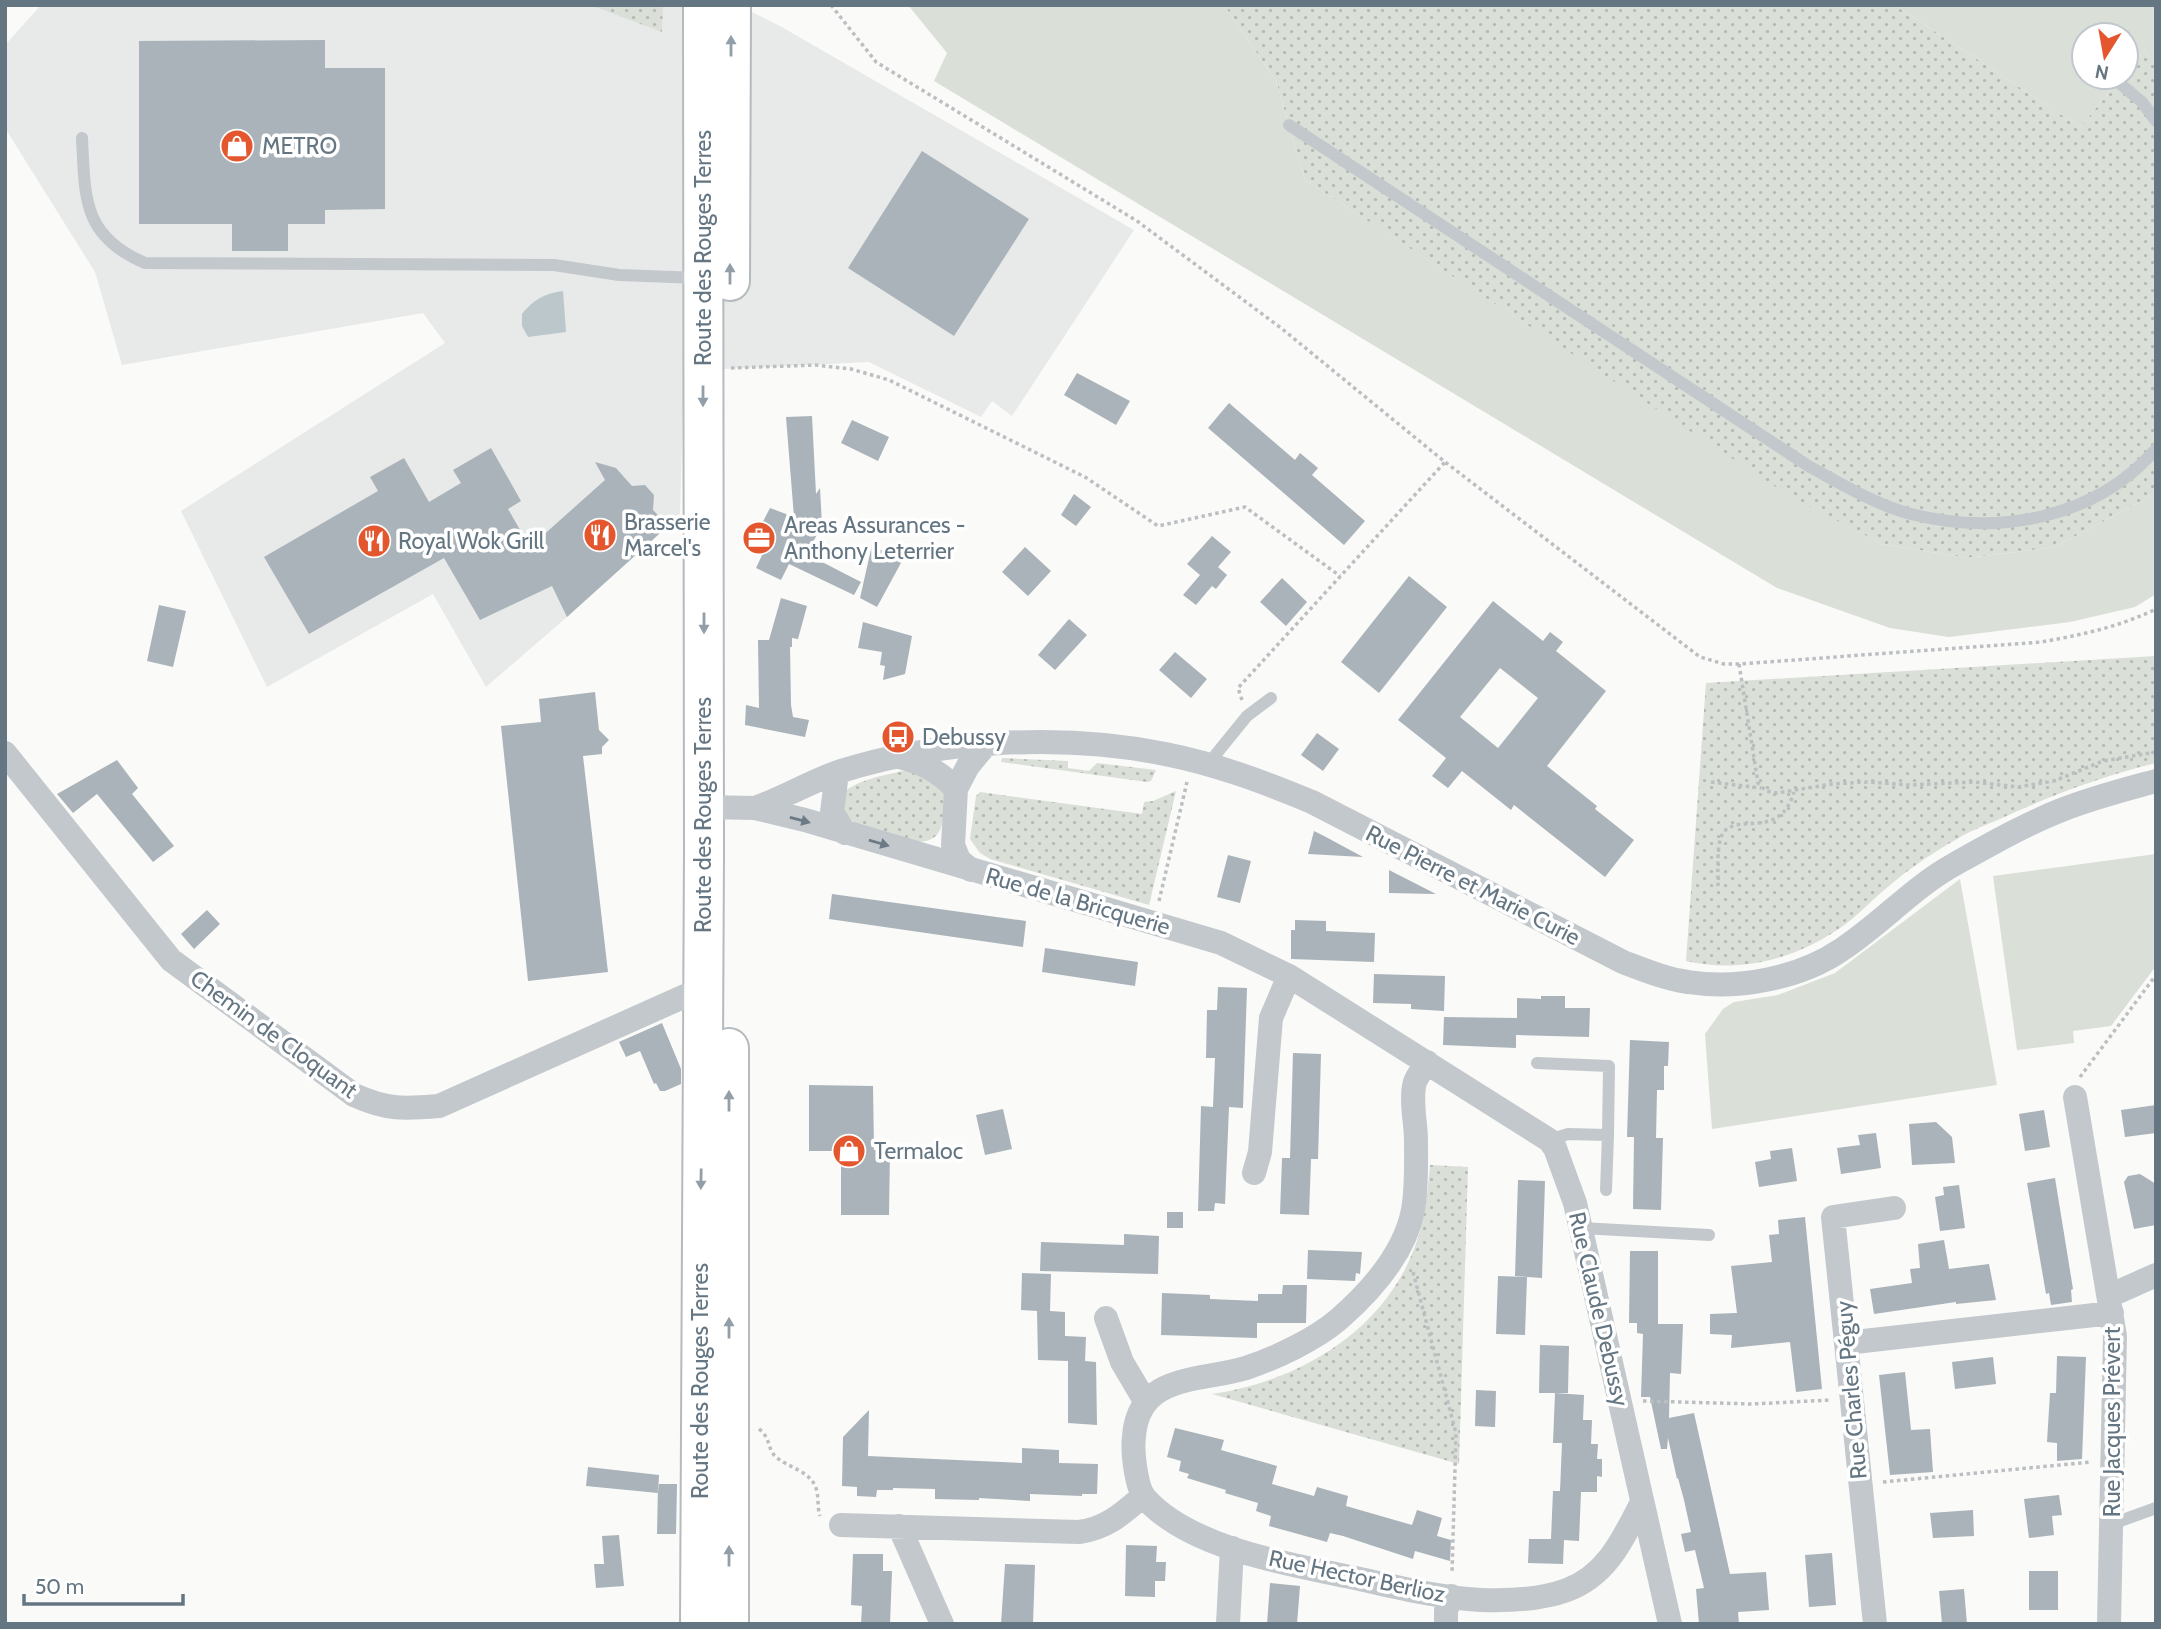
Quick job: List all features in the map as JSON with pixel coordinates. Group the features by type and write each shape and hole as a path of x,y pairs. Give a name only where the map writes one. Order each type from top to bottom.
{"main road":[{"name":"Route des Rouges Terres","path":"700,1624 703,988 729,808 703,278 703,5"},
{"name":"Route des Rouges Terres","path":"729,1624 731,5"}],"street":[{"name":"Rue Pierre et Marie Curie","path":"729,808 837,773 899,757 987,743 1118,746 1200,762 1262,781 1312,802 1623,962 1649,973 1689,983 1721,984 1780,976 1809,967 1841,950 1923,884 1954,864 2059,811 2105,794 2156,781"},
{"path":"971,870 959,859 953,845 956,789 968,766 987,743"},
{"name":"Chemin de Cloquant","path":"5,752 171,960 354,1095 370,1102 400,1110 439,1106 703,988"},
{"path":"899,757 918,761 932,768 956,789"},
{"path":"837,773 832,812 845,833"},
{"name":"Rue de la Bricquerie","path":"729,808 845,833 1221,943 1289,976 1427,1062"},
{"path":"914,853 940,840 954,821"},
{"path":"1254,1173 1260,1152 1271,1018 1289,976"},
{"path":"841,1525 1079,1532 1095,1530 1115,1520 1143,1496 1134,1459 1134,1435 1145,1401 1160,1389 1268,1360 1336,1322 1365,1295 1404,1239 1413,1211 1415,1187 1415,1083 1427,1062 1549,1140"},
{"name":"Rue Jacques Prévert","path":"2075,1097 2115,1336 2109,1624"},
{"name":"Rue Claude Debussy","path":"1549,1140 1555,1148 1581,1228 1670,1624"},
{"name":"Rue Charles Péguy","path":"1875,1624 1833,1217 1894,1208"},
{"path":"1846,1343 2110,1304 2156,1275"},
{"path":"1106,1318 1122,1362 1145,1401"},
{"name":"Rue Hector Berlioz","path":"1143,1496 1166,1516 1195,1533 1232,1548 1282,1563 1480,1600 1541,1597 1567,1590 1588,1579 1604,1566 1618,1548 1641,1504"},
{"path":"899,1527 942,1624"},
{"path":"1228,1624 1232,1548"},
{"path":"1446,1624 1446,1611 1451,1596"}],"lane":[{"path":"2129,91 2142,102 2156,121"},
{"path":"1289,125 1810,467 1864,496 1909,514 1966,524 2018,522 2072,508 2108,489 2147,460 2156,449"},
{"path":"82,138 85,189 91,218 107,239 126,254 145,263 554,265 619,275 703,278"},
{"path":"1200,762 1247,716 1271,698"},
{"path":"1537,1063 1609,1066 1606,1190"},
{"path":"1549,1140 1568,1134 1608,1135"},
{"path":"1581,1228 1709,1235"},
{"path":"2112,1524 2156,1508"}],"path":[{"path":"831,5 876,62 1138,221 1281,328 1445,462 1700,657 1724,664 1739,664 2041,642 2116,626 2156,609"},
{"path":"729,368 815,365 850,369 888,380 1085,477 1158,526 1245,507 1340,576"},
{"path":"1247,716 1238,688 1445,462"},
{"path":"1739,664 1758,783 1763,788"},
{"path":"1711,782 1763,788 1777,793 1832,784 1867,782 1909,785 1974,782 2018,787 2054,780 2103,761 2156,752"},
{"path":"1154,923 1200,762"},
{"path":"1718,886 1720,840 1724,831 1732,826 1773,820 1791,803 1794,792"},
{"path":"2075,1097 2078,1081 2156,975"},
{"path":"1404,1239 1456,1433 1451,1596"},
{"path":"1620,1400 1752,1404 1851,1399"},
{"path":"763,1432 769,1439 775,1456 811,1479 816,1490 820,1516 841,1525"},
{"path":"1860,1484 2113,1460"}],"shaded area":[{"path":"41,5 738,5 780,26 1134,230 1012,416 992,401 981,417 869,362 684,371 680,514 486,687 433,594 267,687 181,511 445,343 423,313 122,365 95,272 5,128 5,45"},
{"path":"590,5 663,5 662,32"},
{"path":"908,5 1224,5 1276,81 1305,180 1788,495 1882,544 1967,558 2055,547 2156,491 2156,594 2135,607 2070,622 1949,637 1890,628 1777,588 934,81 947,53"},
{"path":"1224,5 1895,5 2080,127 2110,91 2140,91 2140,55 2144,50 2156,65 2156,491 2055,547 1967,558 1882,544 1788,496 1305,180 1276,81"},
{"path":"1895,5 2156,5 2156,65 2144,50 2140,55 2140,21 2070,21 2070,91 2110,91 2080,127"},
{"path":"563,291 566,332 528,337 522,326 522,314 540,298"},
{"path":"2156,656 2156,763 2076,787 1962,836 1909,870 1841,928 1800,950 1763,962 1744,964 1686,961 1706,683"},
{"path":"1002,758 1068,761 1068,768 1089,771 1097,763 1156,770 1151,781 1147,782 1001,762"},
{"path":"910,769 944,785 942,825 932,839 922,842 909,841 885,835 860,826 843,814 844,792 851,787"},
{"path":"1176,791 1149,905 990,859 980,853 970,839 976,796 980,792 1142,814 1144,802"},
{"path":"2156,854 2156,966 2111,1026 2073,1031 2074,1043 2017,1050 1993,876"},
{"path":"1960,879 1997,1085 1712,1129 1705,1034 1723,1009 1734,1002 1778,995 1835,973"},
{"path":"1430,1165 1468,1167 1459,1464 1212,1394 1247,1387 1314,1360 1344,1340 1370,1317 1393,1290 1410,1258 1424,1216"}],"building":[{"name":"METRO","path":"325,40 325,68 385,68 385,209 325,210 325,224 288,224 288,251 232,251 232,224 139,224 139,41"},
{"path":"922,151 1029,219 954,336 848,268"},
{"path":"1077,373 1130,401 1116,425 1064,395"},
{"path":"1229,403 1295,460 1300,453 1318,468 1312,475 1365,521 1344,545 1208,428"},
{"path":"812,416 816,494 820,488 822,525 804,559 824,563 861,582 854,595 789,564 781,580 756,568 764,551 751,545 770,508 794,517 786,417"},
{"path":"852,420 889,437 878,461 841,443"},
{"path":"491,448 521,501 508,509 530,547 605,480 595,462 616,468 632,486 645,485 654,495 653,510 668,526 567,617 552,586 480,620 444,558 309,634 264,557 378,491 370,477 404,458 429,502 461,483 453,470"},
{"path":"1074,494 1091,507 1076,526 1061,515"},
{"path":"1212,536 1231,552 1218,567 1227,575 1216,589 1212,586 1196,605 1183,595 1200,575 1187,564"},
{"path":"872,545 902,561 877,607 860,598"},
{"path":"1025,547 1051,571 1028,596 1002,572"},
{"path":"1409,576 1447,607 1379,693 1341,662"},
{"path":"1282,578 1307,602 1286,626 1260,602"},
{"path":"781,598 807,606 798,639 792,638 790,647 793,717 809,720 805,737 745,725 746,705 759,708 758,640 769,640"},
{"path":"1493,601 1543,641 1550,632 1563,642 1556,651 1606,691 1547,766 1634,840 1605,877 1514,805 1511,810 1462,771 1448,788 1432,776 1446,758 1398,720","holes":["1500,668 1538,698 1498,748 1460,717"]},
{"path":"159,605 186,611 173,667 147,661"},
{"path":"1069,619 1087,635 1055,670 1038,655"},
{"path":"863,622 912,636 905,674 883,680 885,666 880,665 882,652 858,648"},
{"path":"1175,652 1207,679 1191,698 1159,670"},
{"path":"595,692 599,730 609,740 602,747 602,754 583,756 608,972 528,981 501,726 541,722 539,699"},
{"path":"1317,733 1339,749 1323,771 1301,755"},
{"path":"117,760 138,788 132,794 174,846 153,862 97,794 73,813 57,794"},
{"path":"1314,831 1324,836 1363,857 1308,854"},
{"path":"1228,855 1251,861 1240,903 1217,897"},
{"path":"1389,870 1436,894 1389,893"},
{"path":"832,894 1026,921 1023,947 829,919"},
{"path":"207,910 220,924 194,949 181,934"},
{"path":"1295,920 1326,921 1326,931 1375,933 1374,962 1291,959 1291,930 1295,930"},
{"path":"1045,948 1138,962 1135,986 1042,972"},
{"path":"1374,974 1445,976 1444,1011 1411,1009 1411,1004 1373,1003"},
{"path":"1218,987 1247,988 1243,1108 1229,1107 1225,1204 1215,1203 1214,1211 1198,1211 1201,1106 1213,1107 1215,1058 1206,1058 1207,1010 1217,1010"},
{"path":"1541,996 1565,996 1565,1008 1590,1008 1589,1037 1516,1035 1516,1048 1443,1045 1444,1017 1517,1018 1517,998 1541,999"},
{"path":"662,1023 681,1069 681,1084 665,1091 660,1091 656,1083 654,1084 640,1051 626,1057 619,1042"},
{"path":"1630,1040 1669,1042 1668,1066 1664,1066 1664,1090 1657,1090 1656,1138 1663,1138 1661,1210 1633,1209 1634,1137 1627,1137"},
{"path":"1293,1053 1321,1054 1318,1159 1311,1159 1309,1215 1280,1214 1282,1158 1290,1158"},
{"name":"Termaloc","path":"809,1085 873,1086 874,1150 890,1150 889,1215 841,1215 841,1151 809,1151"},
{"path":"2156,1105 2156,1133 2125,1137 2121,1110"},
{"path":"1003,1109 1012,1149 985,1155 976,1115"},
{"path":"2044,1110 2050,1147 2025,1151 2019,1114"},
{"path":"1936,1122 1952,1137 1955,1163 1912,1165 1909,1124"},
{"path":"1876,1133 1881,1168 1841,1174 1837,1148 1860,1145 1858,1135"},
{"path":"1792,1148 1797,1181 1759,1187 1755,1162 1771,1159 1770,1151"},
{"path":"2140,1174 2156,1184 2156,1225 2134,1229 2124,1182 2128,1176"},
{"path":"2055,1178 2073,1289 2072,1302 2051,1305 2049,1293 2046,1294 2027,1183"},
{"path":"1518,1180 1545,1181 1542,1278 1515,1276"},
{"path":"1959,1185 1965,1228 1940,1231 1935,1197 1944,1195 1943,1187"},
{"path":"1167,1212 1183,1212 1183,1228 1167,1228"},
{"path":"1805,1217 1822,1389 1796,1392 1790,1342 1731,1348 1732,1335 1710,1334 1710,1314 1737,1313 1731,1266 1772,1262 1769,1235 1779,1234 1778,1220"},
{"path":"1124,1234 1159,1236 1158,1274 1040,1271 1041,1242 1124,1245"},
{"path":"1944,1240 1949,1269 1989,1264 1996,1300 1956,1302 1874,1314 1870,1289 1912,1283 1910,1269 1920,1268 1918,1244"},
{"path":"1308,1250 1362,1252 1360,1274 1356,1273 1355,1281 1307,1279"},
{"path":"1630,1251 1658,1251 1658,1324 1683,1324 1681,1374 1670,1373 1669,1418 1694,1413 1730,1574 1766,1572 1769,1610 1738,1612 1739,1624 1699,1624 1696,1589 1704,1588 1695,1550 1685,1552 1681,1534 1691,1532 1684,1500 1668,1438 1667,1449 1661,1449 1650,1397 1641,1397 1643,1334 1637,1333 1637,1323 1629,1323"},
{"path":"1022,1273 1051,1274 1050,1311 1065,1312 1065,1336 1086,1337 1085,1361 1096,1362 1097,1425 1068,1423 1068,1361 1038,1360 1037,1311 1021,1310"},
{"path":"1498,1276 1527,1277 1525,1335 1496,1334"},
{"path":"1283,1285 1307,1285 1306,1323 1257,1323 1257,1338 1161,1335 1162,1293 1258,1301 1258,1294 1282,1294"},
{"path":"1540,1345 1569,1346 1568,1393 1539,1393"},
{"path":"2057,1356 2086,1357 2082,1459 2057,1461 2057,1443 2047,1442 2050,1393 2056,1393"},
{"path":"1993,1357 1996,1384 1955,1389 1952,1362"},
{"path":"1905,1372 1911,1430 1930,1429 1933,1472 1890,1475 1879,1375"},
{"path":"1476,1390 1496,1391 1495,1427 1475,1426"},
{"path":"1555,1393 1584,1395 1583,1420 1592,1420 1591,1444 1598,1444 1597,1459 1602,1459 1602,1477 1597,1476 1597,1492 1581,1492 1579,1541 1564,1540 1563,1564 1528,1563 1529,1539 1551,1539 1553,1491 1560,1491 1562,1443 1553,1443"},
{"path":"869,1410 868,1456 1022,1463 1022,1448 1059,1450 1059,1463 1098,1464 1097,1494 1030,1494 1030,1501 935,1499 935,1489 893,1488 877,1490 876,1497 857,1496 857,1487 842,1486 843,1437"},
{"path":"1175,1428 1224,1440 1221,1450 1277,1466 1272,1484 1314,1496 1317,1487 1348,1496 1346,1506 1412,1525 1417,1510 1442,1518 1437,1536 1451,1540 1450,1561 1415,1551 1413,1559 1330,1533 1327,1542 1269,1526 1271,1516 1256,1511 1258,1503 1187,1478 1189,1474 1179,1471 1181,1461 1167,1457"},
{"path":"588,1467 659,1475 658,1493 586,1486"},
{"path":"658,1484 677,1484 676,1534 657,1534"},
{"path":"2059,1495 2062,1515 2052,1516 2054,1535 2029,1538 2024,1499"},
{"path":"1973,1510 1974,1536 1933,1538 1930,1513"},
{"path":"619,1535 624,1586 596,1588 594,1564 604,1564 602,1536"},
{"path":"1126,1545 1157,1546 1156,1562 1166,1562 1165,1581 1155,1581 1155,1597 1125,1596"},
{"path":"1832,1553 1836,1605 1809,1607 1805,1555"},
{"path":"853,1554 883,1554 883,1571 892,1571 890,1624 861,1624 862,1606 851,1605"},
{"path":"1005,1564 1035,1565 1033,1624 1001,1624"},
{"path":"2029,1571 2058,1571 2058,1610 2029,1610"},
{"path":"1270,1583 1300,1586 1297,1624 1267,1624"},
{"path":"1964,1589 1967,1624 1942,1624 1939,1591"}],"place":[{"name":"METRO","path":"237,146"},
{"name":"Brasserie Marcel's","path":"600,535"},
{"name":"Areas Assurances - Anthony Leterrier","path":"759,538"},
{"name":"Royal Wok Grill","path":"374,541"},
{"name":"Debussy","path":"898,737"},
{"name":"Termaloc","path":"849,1151"}]}
